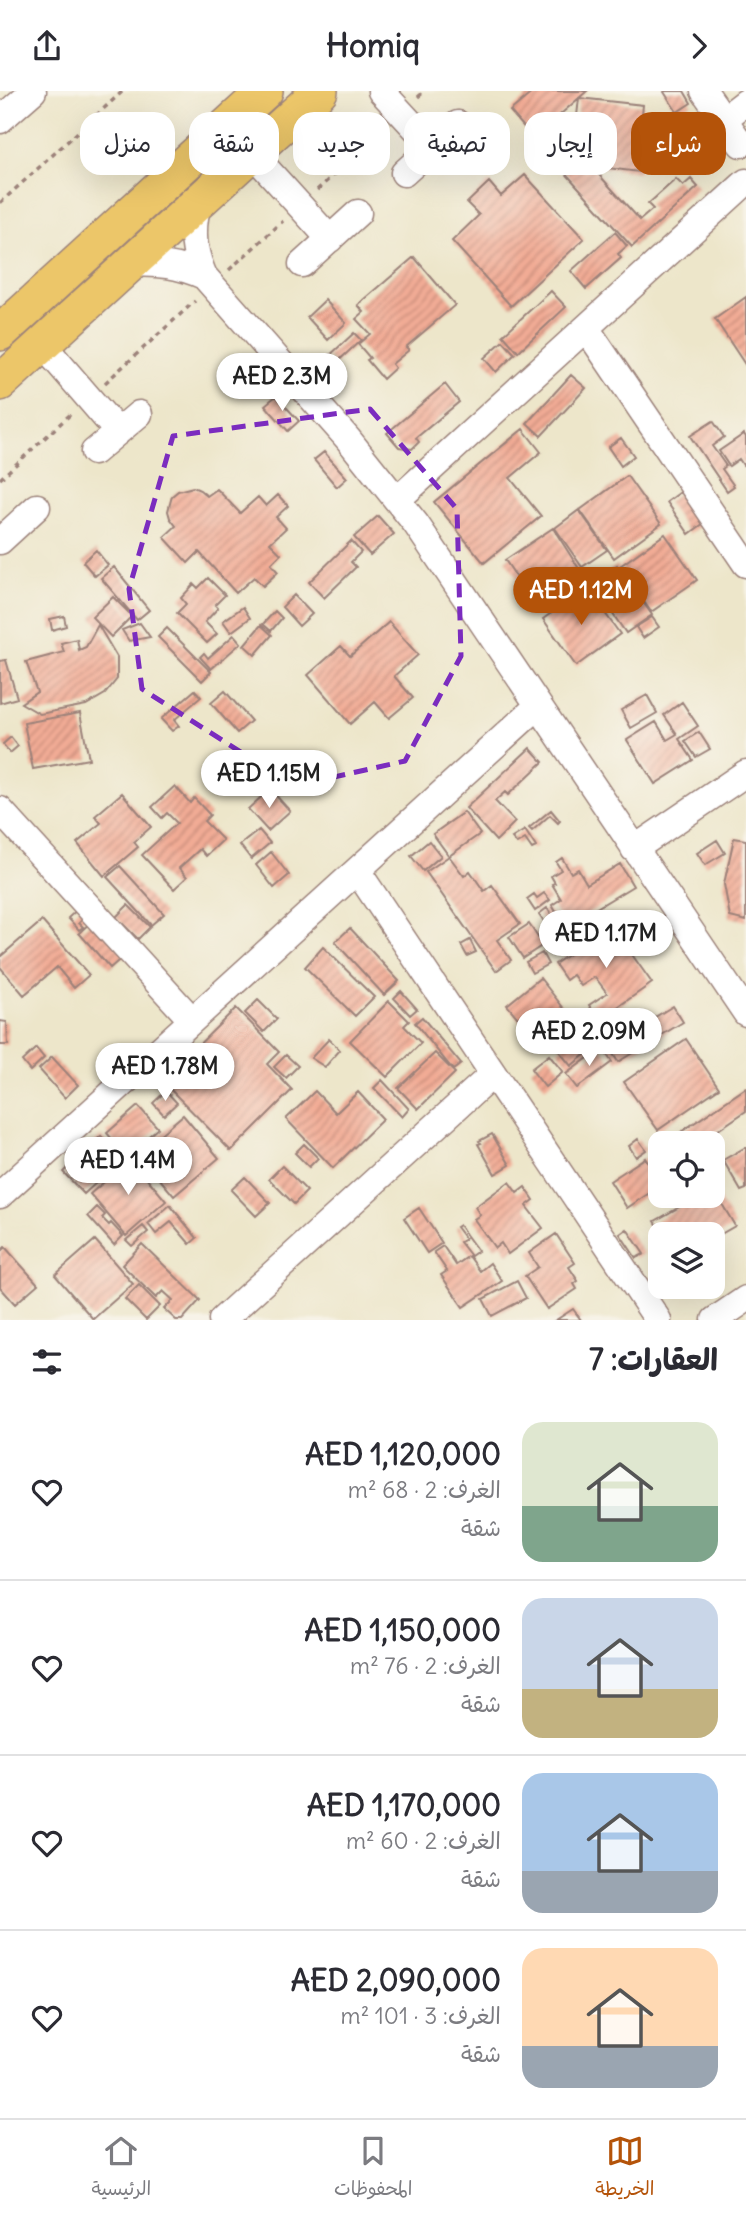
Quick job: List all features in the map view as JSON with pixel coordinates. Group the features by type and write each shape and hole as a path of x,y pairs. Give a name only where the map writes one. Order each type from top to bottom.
{"main road":[{"path":"279,128 320,91"},
{"path":"0,333 253,98"},
{"path":"0,383 228,175"}],"street":[{"path":"0,120 33,91"},
{"path":"381,91 404,116"},
{"path":"704,91 719,112"},
{"path":"726,117 746,102"},
{"path":"726,122 741,144"},
{"path":"272,175 330,239"},
{"path":"397,500 746,182"},
{"path":"198,203 193,221 193,240 196,259 204,276 348,439 397,500 746,1013"},
{"path":"302,264 358,213"},
{"path":"130,264 168,264 204,276"},
{"path":"586,328 746,564"},
{"path":"43,345 118,432"},
{"path":"94,452 139,414"},
{"path":"0,541 37,507"},
{"path":"0,1195 538,706"},
{"path":"634,849 746,773"},
{"path":"0,810 192,1020"},
{"path":"358,872 658,1320"},
{"path":"222,1320 494,1074"},
{"path":"715,1320 746,1299"}],"path":[{"path":"0,202 123,91"}],"highlighted area":[{"path":"370,409 457,509 461,656 405,761 294,786 142,689 129,589 173,436"}],"building":[{"path":"534,91 587,91 563,112 524,112 524,127 510,111"},
{"path":"684,91 691,103 677,112 664,92"},
{"path":"579,98 643,105 642,112 631,112 631,171 617,169 617,112 577,112"},
{"path":"525,175 584,239 511,306 452,241 479,215 467,203 489,182 501,196"},
{"path":"567,175 599,175 640,220 653,209 648,204 676,179 683,186 691,179 698,187 632,247"},
{"path":"615,232 627,246 618,254 621,258 586,289 571,271"},
{"path":"414,257 455,305 406,347 409,350 392,364 395,368 383,379 358,344 370,334 356,319 364,312 358,305"},
{"path":"551,291 566,307 518,352 503,335"},
{"path":"746,297 746,366 715,319"},
{"path":"325,300 346,323 328,340 307,317"},
{"path":"354,333 361,340 335,364 328,357"},
{"path":"503,341 515,354 496,372 484,358"},
{"path":"571,375 586,388 541,436 527,423"},
{"path":"445,384 459,402 416,438 419,442 412,449 399,447 387,433"},
{"path":"276,396 299,421 288,431 265,405"},
{"path":"713,421 724,437 712,446 726,466 722,469 734,486 727,491 690,436"},
{"path":"523,429 541,452 510,478 541,516 484,563 434,502"},
{"path":"744,434 746,463 743,465 739,459 729,466 719,451"},
{"path":"621,438 634,456 621,466 608,447"},
{"path":"324,452 347,478 337,487 314,460"},
{"path":"627,476 661,524 614,558 580,510"},
{"path":"193,487 207,496 217,489 240,513 258,497 266,506 278,495 288,506 276,517 286,528 270,543 281,554 271,564 278,572 263,586 254,577 236,593 199,552 188,563 164,537 176,526 168,511 172,496 178,491"},
{"path":"682,491 704,523 689,534 667,502"},
{"path":"579,510 607,550 582,567 555,528"},
{"path":"378,516 394,534 370,555 354,537"},
{"path":"553,528 583,575 536,606 505,560"},
{"path":"665,534 697,580 651,612 620,566"},
{"path":"351,541 361,552 351,562 356,567 324,598 309,582"},
{"path":"96,550 108,565 95,576 83,562"},
{"path":"617,565 652,615 626,633 592,584"},
{"path":"114,567 149,610 137,620 101,578"},
{"path":"208,578 225,595 215,605 218,608 205,622 217,634 207,643 177,613 186,604 181,598 194,584 198,588"},
{"path":"587,588 620,634 576,666 543,619"},
{"path":"294,595 312,614 299,626 282,607"},
{"path":"113,597 132,616 111,637 92,617"},
{"path":"243,607 250,618 231,632 223,621"},
{"path":"275,611 282,618 271,631 263,624"},
{"path":"64,616 66,626 52,630 50,619"},
{"path":"652,617 659,627 643,638 636,627"},
{"path":"389,622 418,655 394,676 413,698 389,718 375,702 350,724 308,675 341,646 350,656"},
{"path":"140,623 150,637 129,641 122,630"},
{"path":"98,625 117,657 117,679 105,694 86,705 40,714 21,703 37,692 26,662 64,652 61,643 77,639 79,650 86,647"},
{"path":"261,625 272,635 255,655 244,645"},
{"path":"167,628 211,672 202,681 158,637"},
{"path":"234,635 241,643 211,669 200,657 204,653 208,658"},
{"path":"6,660 17,698 0,703 0,661"},
{"path":"195,690 201,697 174,720 179,726 172,731 161,719"},
{"path":"225,691 251,721 237,733 211,703"},
{"path":"647,695 657,713 631,728 621,710"},
{"path":"682,702 698,726 679,739 693,760 655,784 627,740 656,722 667,740 677,734 664,715"},
{"path":"80,713 89,759 33,769 24,723"},
{"path":"699,732 710,749 696,757 685,741"},
{"path":"11,737 18,746 10,753 3,744"},
{"path":"530,748 543,762 508,795 505,792 495,801 515,822 496,841 466,808"},
{"path":"175,786 190,803 194,798 210,815 204,821 223,840 206,856 200,849 179,868 187,877 174,889 142,855 177,823 167,813 162,818 152,807"},
{"path":"270,789 290,811 268,831 248,809"},
{"path":"122,793 151,827 134,842 138,847 104,876 77,843 101,823 95,816"},
{"path":"551,810 560,821 558,823 550,815 532,831 529,828"},
{"path":"464,812 480,834 449,856 433,834"},
{"path":"259,830 270,843 251,859 240,845"},
{"path":"525,830 536,847 532,849 525,839 517,844 512,838"},
{"path":"734,838 746,840 746,921 730,917 724,884"},
{"path":"717,840 725,853 705,865 697,853"},
{"path":"429,841 441,856 423,871 411,856"},
{"path":"271,852 289,875 274,888 256,865"},
{"path":"449,856 464,876 470,871 484,891 492,885 520,924 497,940 511,960 496,971 426,872"},
{"path":"562,858 571,873 578,869 587,884 620,864 633,886 565,927 552,905 561,899 552,884 555,883 551,876 561,870 556,862"},
{"path":"120,866 164,914 151,925 107,877"},
{"path":"544,893 550,900 535,911 527,899 534,894 537,898"},
{"path":"128,905 150,927 138,939 116,917"},
{"path":"80,907 87,915 79,923 83,927 79,930 68,918"},
{"path":"547,908 563,931 555,937 539,914"},
{"path":"93,920 125,955 110,968 79,933"},
{"path":"42,921 89,975 74,988 57,967 24,995 0,967 0,957"},
{"path":"529,924 543,945 523,958 509,937"},
{"path":"611,925 652,983 599,1020 589,1005 607,993 595,977 581,986 573,975 566,980 555,964"},
{"path":"350,928 399,981 384,995 335,942"},
{"path":"470,940 476,952 467,956 461,945"},
{"path":"323,947 374,997 355,1016 305,967"},
{"path":"542,953 548,964 532,973 526,962"},
{"path":"540,978 569,1015 559,1023 550,1011 537,1022 542,1028 533,1036 507,1005"},
{"path":"401,991 417,1009 410,1015 394,998"},
{"path":"258,1000 277,1019 264,1032 245,1013"},
{"path":"389,1001 409,1021 404,1026 421,1043 387,1077 350,1041"},
{"path":"673,1006 683,1022 618,1062 608,1046"},
{"path":"236,1008 279,1052 267,1064 292,1090 231,1151 162,1081"},
{"path":"622,1009 633,1024 609,1041 598,1025"},
{"path":"422,1017 461,1064 453,1070 415,1023"},
{"path":"0,1021 7,1022 8,1045 0,1045"},
{"path":"587,1026 600,1042 571,1066 558,1050"},
{"path":"329,1039 340,1050 325,1067 311,1058"},
{"path":"686,1039 719,1088 658,1130 624,1082"},
{"path":"36,1048 44,1058 30,1071 22,1061"},
{"path":"602,1048 612,1062 577,1088 566,1074"},
{"path":"435,1053 455,1073 418,1109 398,1088"},
{"path":"286,1055 298,1066 286,1078 274,1067"},
{"path":"549,1055 563,1072 545,1087 531,1069"},
{"path":"52,1057 78,1085 65,1098 39,1069"},
{"path":"382,1080 409,1109 402,1117 374,1088"},
{"path":"746,1088 746,1111 717,1131 682,1131"},
{"path":"166,1091 177,1103 164,1115 153,1103"},
{"path":"315,1091 336,1113 358,1092 383,1119 333,1168 286,1119"},
{"path":"138,1106 158,1128 126,1156 107,1133"},
{"path":"183,1115 219,1158 174,1196 138,1153"},
{"path":"492,1134 510,1165 495,1174 478,1144"},
{"path":"101,1136 122,1159 84,1194 63,1172"},
{"path":"638,1139 646,1150 636,1157 629,1146"},
{"path":"304,1144 318,1158 309,1167 295,1153"},
{"path":"746,1147 746,1189 741,1191 725,1159"},
{"path":"645,1158 648,1163 648,1194 627,1208 610,1181"},
{"path":"131,1159 166,1201 126,1236 90,1194"},
{"path":"282,1166 307,1191 294,1204 269,1179"},
{"path":"245,1177 270,1203 256,1216 231,1190"},
{"path":"509,1182 517,1193 525,1187 534,1200 526,1206 543,1228 508,1254 501,1243 495,1248 474,1219 480,1215 475,1207"},
{"path":"170,1205 197,1238 190,1244 171,1222 156,1234 148,1224"},
{"path":"97,1207 105,1215 102,1218 123,1236 114,1245 88,1216"},
{"path":"419,1208 442,1243 427,1253 404,1218"},
{"path":"678,1208 724,1208 735,1226 725,1232 725,1222 655,1221"},
{"path":"459,1225 478,1251 471,1256 460,1242 465,1239 456,1227"},
{"path":"143,1226 148,1232 132,1246 126,1240"},
{"path":"627,1229 644,1254 636,1258 620,1234"},
{"path":"556,1234 575,1263 569,1267 578,1281 574,1284 577,1289 547,1309 525,1276 538,1267 529,1253"},
{"path":"95,1240 133,1284 93,1319 55,1275"},
{"path":"142,1244 200,1300 182,1320 176,1320 164,1309 173,1300 163,1291 156,1298 122,1265"},
{"path":"443,1246 456,1265 469,1256 480,1271 490,1263 502,1281 463,1307 441,1275 447,1271 434,1252"},
{"path":"5,1247 38,1284 15,1304 0,1287 0,1252"},
{"path":"517,1281 526,1298 492,1316 483,1299"},
{"path":"139,1285 160,1306 146,1320 125,1299"},
{"path":"573,1309 581,1320 556,1320"}]}
